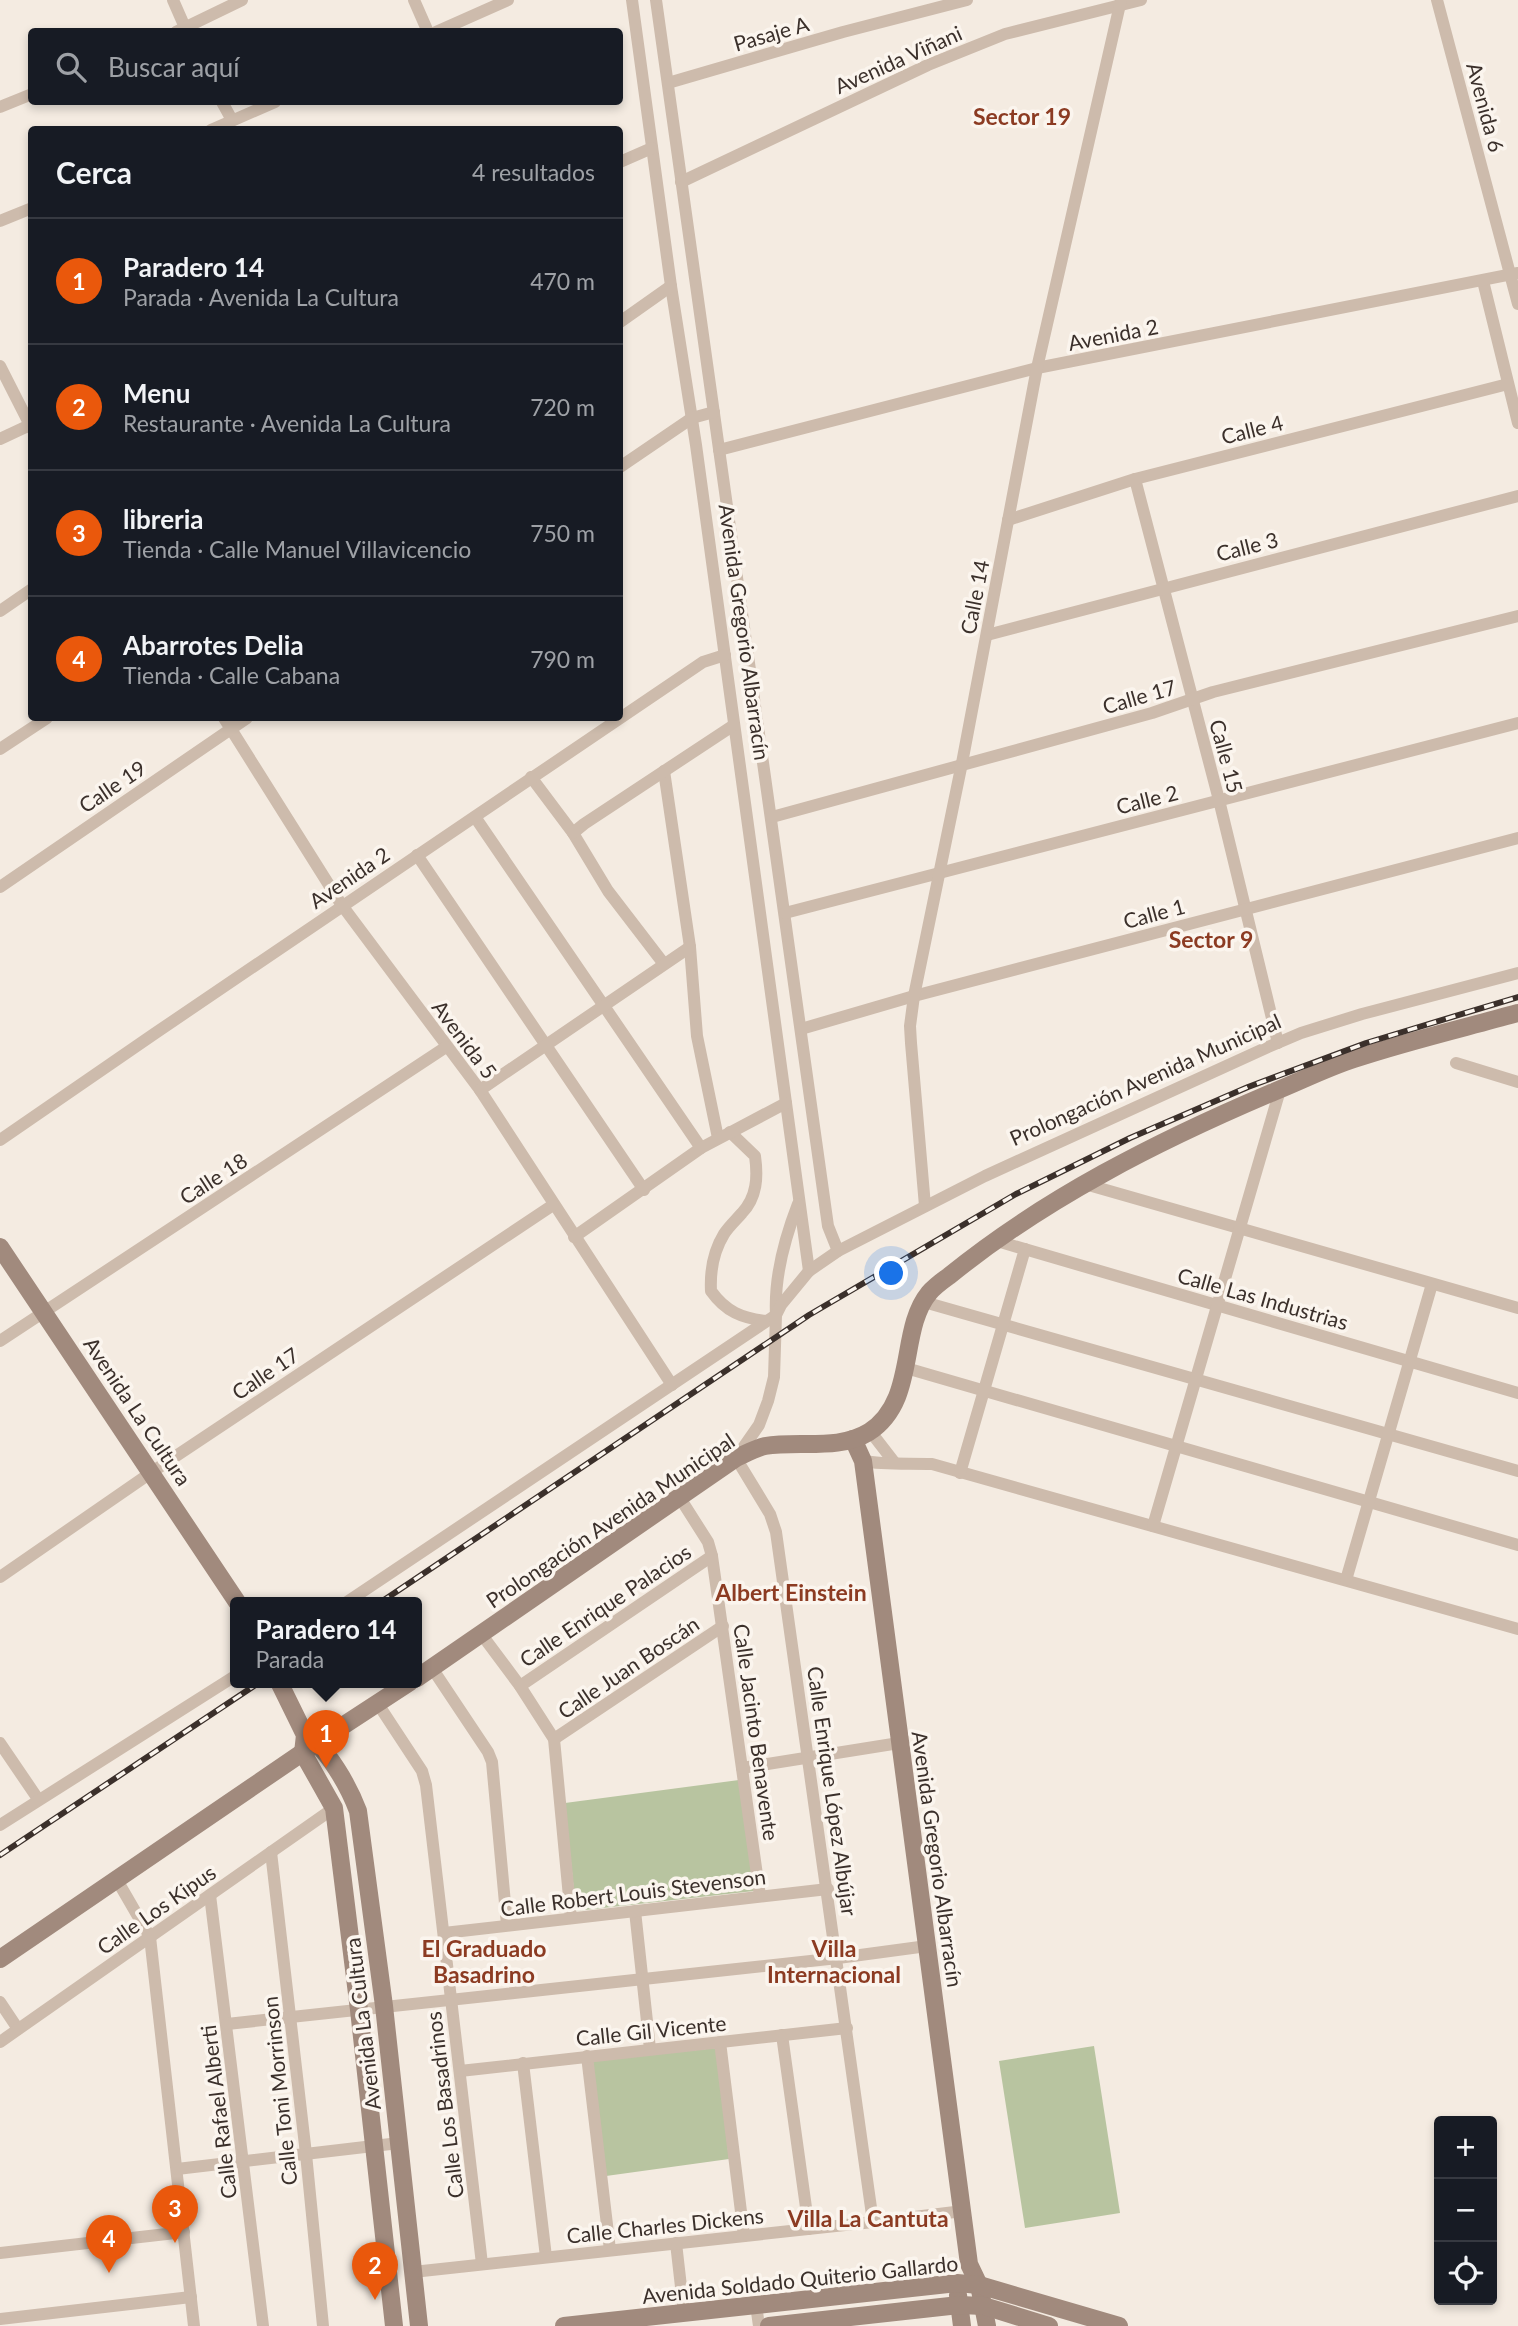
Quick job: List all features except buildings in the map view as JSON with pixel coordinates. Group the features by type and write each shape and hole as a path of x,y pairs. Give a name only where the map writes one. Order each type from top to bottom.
{"main road":[{"name":"Prolongación Avenida Municipal","path":"424,1673 736,1458 763,1446 838,1443 870,1431 890,1411 906,1368 915,1326 929,1293 949,1275 1085,1184 1160,1144 1353,1059 1518,1013"},
{"name":"Avenida La Cultura","path":"0,1247 234,1597"},
{"name":"Avenida Gregorio Albarracín","path":"853,1439 863,1461 969,2264 979,2285 987,2326"},
{"name":"Avenida La Cultura","path":"282,1688 309,1743 334,1808 394,2326"},
{"path":"0,1959 117,1880 309,1743 401,1688"},
{"name":"Avenida La Cultura","path":"309,1743 353,1797 358,1811 384,2007 419,2326"},
{"path":"962,2326 957,2283 969,2264"},
{"name":"Avenida Soldado Quiterio Gallardo","path":"564,2326 618,2323 684,2313 957,2283 979,2285 1119,2326"},
{"name":"Avenida Soldado Quiterio Gallardo","path":"769,2326 888,2320 959,2305 984,2306 1049,2326"}],"street":[{"path":"173,0 182,28"},
{"path":"187,28 242,0"},
{"path":"414,0 426,28"},
{"path":"445,28 508,0"},
{"name":"Avenida Gregorio Albarracín","path":"632,0 809,1271"},
{"name":"Avenida Gregorio Albarracín","path":"656,0 828,1226 838,1251"},
{"name":"Pasaje A","path":"668,83 843,32 967,0"},
{"name":"Avenida Viñani","path":"681,182 928,65 1005,34 1120,3 1141,0"},
{"name":"Avenida 6","path":"1437,0 1514,274 1518,304"},
{"name":"Calle 14","path":"925,1206 910,1026 914,996 962,763 1037,368 1120,3"},
{"path":"0,107 28,96"},
{"path":"224,105 232,120"},
{"path":"219,126 268,105"},
{"path":"623,161 652,148"},
{"path":"0,221 28,210"},
{"name":"Avenida 2","path":"719,450 1037,368 1514,274"},
{"path":"1483,281 1518,423"},
{"path":"623,320 671,286"},
{"path":"0,366 28,420"},
{"name":"Calle 4","path":"1008,520 1135,479 1508,384"},
{"path":"623,465 692,418 713,412"},
{"path":"0,439 28,427"},
{"name":"Calle 15","path":"1135,479 1219,800 1278,1043"},
{"name":"Calle 3","path":"986,635 1518,496"},
{"path":"0,611 28,592"},
{"name":"Calle 17","path":"772,817 1152,713 1213,692 1518,617"},
{"name":"Avenida 2","path":"623,715 703,662 725,655"},
{"path":"0,749 42,721"},
{"name":"Avenida 2","path":"0,1140 341,904 475,817 615,721"},
{"name":"Calle 19","path":"0,887 228,722"},
{"name":"Avenida 5","path":"228,722 341,904 446,1047 481,1090 672,1385"},
{"name":"Calle 2","path":"785,913 1518,723"},
{"path":"573,834 584,824 734,725"},
{"path":"664,771 690,947 697,1036 724,1135 755,1156 756,1185 744,1212 732,1223 719,1244 711,1267 711,1292 738,1316 771,1318"},
{"path":"531,777 573,834 608,891 664,964"},
{"path":"475,817 701,1148"},
{"name":"Calle 1","path":"801,1029 914,996 1518,838"},
{"path":"416,855 644,1190"},
{"path":"481,1090 690,947"},
{"name":"Prolongación Avenida Municipal","path":"771,1318 809,1271 838,1251 925,1206 1127,1110 1301,1033 1518,973"},
{"name":"Calle 18","path":"0,1341 446,1047"},
{"path":"1457,1063 1518,1082"},
{"path":"1153,1526 1280,1090"},
{"path":"574,1237 701,1148 786,1103"},
{"path":"1085,1184 1518,1308"},
{"path":"736,1458 759,1425 774,1377 771,1318 783,1250 799,1201"},
{"name":"Calle 17","path":"0,1577 152,1472 553,1205"},
{"name":"Calle Las Industrias","path":"998,1241 1518,1392"},
{"path":"960,1472 1025,1249"},
{"path":"1346,1580 1432,1284"},
{"path":"924,1302 1518,1471"},
{"path":"354,1597 771,1318"},
{"path":"906,1368 1518,1545"},
{"path":"870,1431 894,1462"},
{"name":"Calle Enrique López Albújar","path":"736,1458 770,1514 776,1532 873,2222"},
{"path":"863,1461 879,1464 932,1464 1518,1629"},
{"name":"Calle Jacinto Benavente","path":"680,1498 708,1542 712,1556 760,1896"},
{"name":"Calle Enrique Palacios","path":"520,1686 712,1556"},
{"name":"Calle Juan Boscán","path":"554,1740 723,1626"},
{"path":"482,1635 520,1686 554,1740 571,1918"},
{"path":"424,1673 488,1752 492,1762 508,1925"},
{"path":"0,1825 230,1679"},
{"name":"Calle Los Basadrinos","path":"378,1704 422,1771 426,1785 482,2264"},
{"path":"0,1742 38,1799"},
{"path":"743,1768 900,1743"},
{"name":"Calle Los Kipus","path":"0,2042 334,1808"},
{"name":"Calle Toni Morrinson","path":"271,1852 323,2326"},
{"path":"117,1880 150,1937 194,2326"},
{"name":"Calle Robert Louis Stevenson","path":"444,1933 828,1889"},
{"name":"Calle Rafael Alberti","path":"210,1895 262,2326"},
{"path":"635,1911 650,2049"},
{"path":"227,2024 927,1946"},
{"path":"0,2002 18,2029"},
{"name":"Calle Gil Vicente","path":"460,2071 847,2028"},
{"path":"782,2035 809,2229"},
{"path":"720,2042 744,2236"},
{"path":"587,2056 610,2250"},
{"path":"523,2063 545,2257"},
{"path":"177,2169 398,2143"},
{"name":"Calle Charles Dickens","path":"413,2272 963,2211"},
{"path":"0,2253 184,2232"},
{"path":"676,2243 684,2313"},
{"path":"0,2319 191,2297"},
{"path":"756,2305 759,2326"}],"green space":[{"path":"739,1780 754,1891 576,1911 565,1803"},
{"path":"1094,2046 1120,2213 1025,2228 999,2061"},
{"path":"716,2048 729,2159 606,2176 592,2061"}],"railway":[{"path":"388,1597 809,1315 1016,1194 1130,1138 1248,1087 1366,1043 1518,997"},
{"path":"0,1855 251,1688"}],"place":[{"name":"Paradero 14","path":"326,1768"},
{"name":"libreria","path":"175,2243"},
{"name":"Abarrotes Delia","path":"109,2273"},
{"name":"Menu","path":"375,2300"}],"district":[{"name":"Sector 19","path":"1022,116"},
{"name":"Sector 9","path":"1211,939"},
{"name":"Albert Einstein","path":"791,1592"},
{"name":"El Graduado Basadrino","path":"484,1961"},
{"name":"Villa Internacional","path":"834,1961"},
{"name":"Villa La Cantuta","path":"868,2218"}]}
